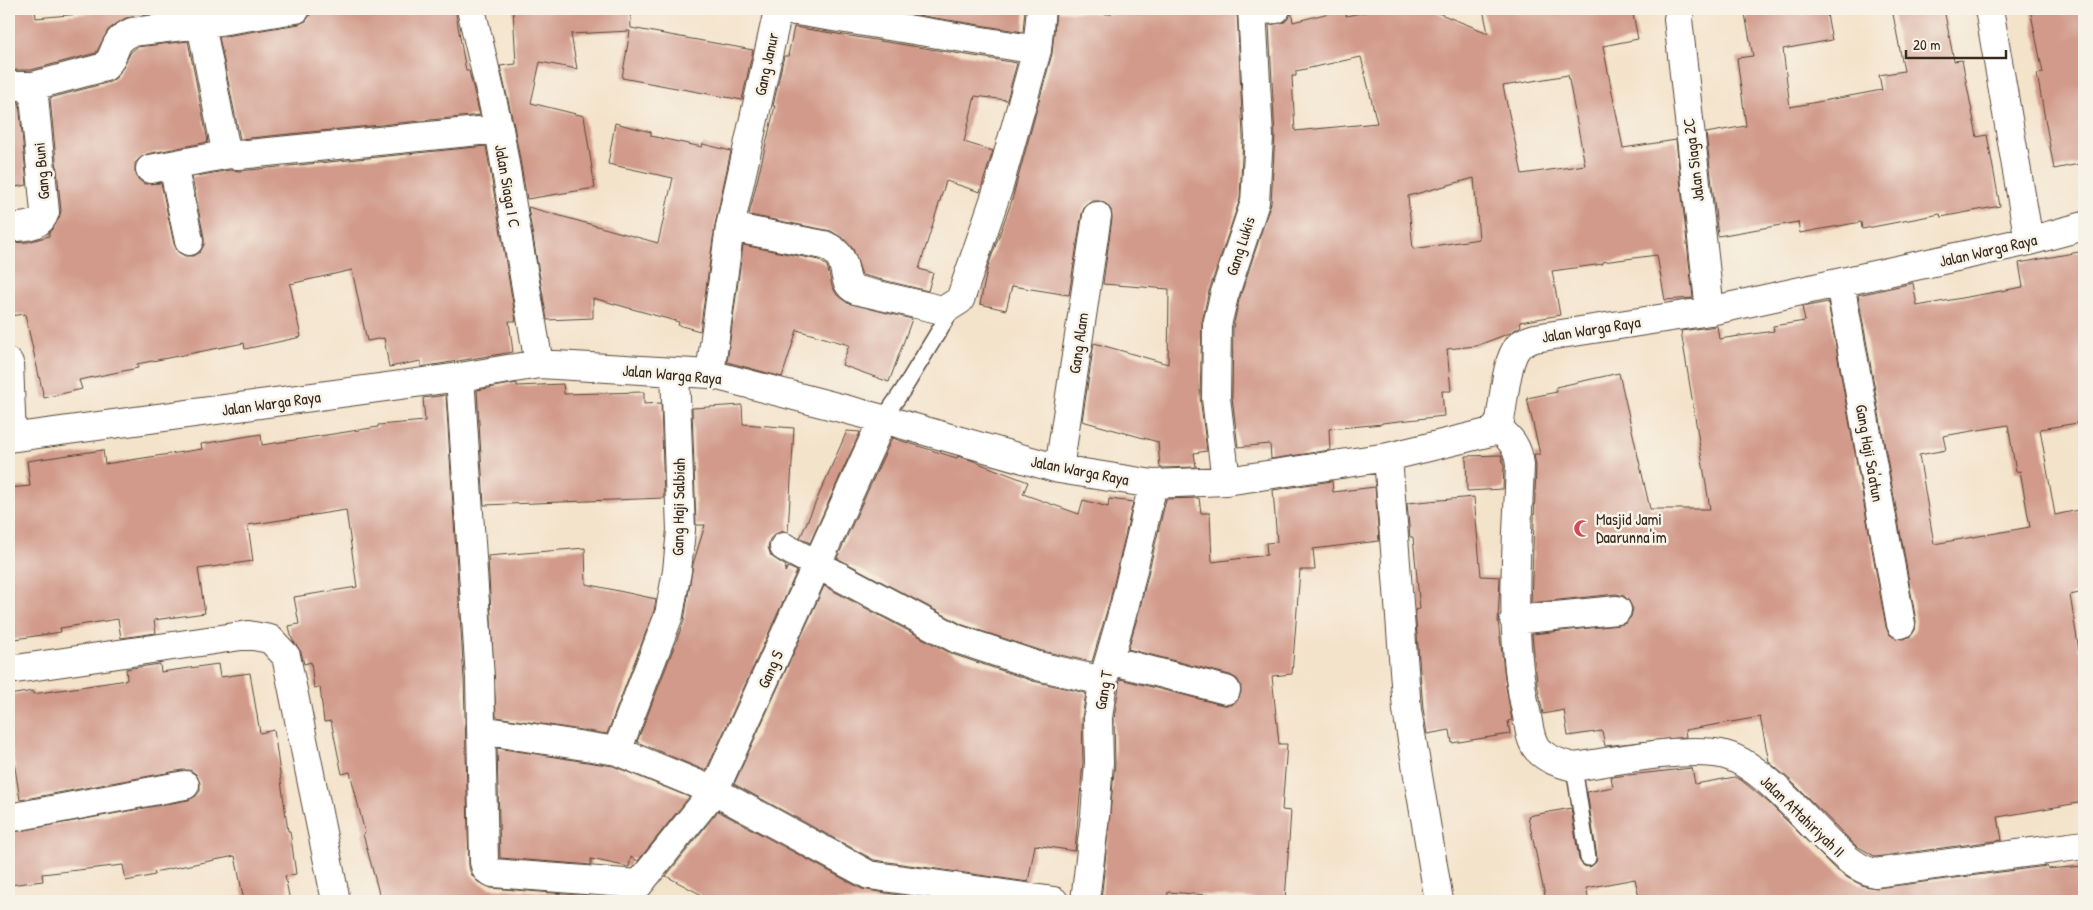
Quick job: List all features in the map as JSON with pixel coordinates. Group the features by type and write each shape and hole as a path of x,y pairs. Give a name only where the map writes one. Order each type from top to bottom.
{"street":[{"path":"21,86 105,67 117,43 124,36 132,32 201,24 296,9"},
{"name":"Jalan Siaga I C","path":"471,9 499,129 539,364"},
{"path":"730,227 824,245 834,249 840,255 849,285 856,290 938,309 954,306 960,300 999,186 1037,50 1041,9"},
{"name":"Gang Lukis","path":"1226,481 1216,398 1216,325 1255,202 1259,137 1260,9"},
{"name":"Jalan Siaga 2C","path":"1681,9 1678,20 1710,312"},
{"path":"1989,9 2029,241"},
{"name":"Gang Janur","path":"710,374 730,227 777,14 790,10 1037,50"},
{"path":"201,24 225,146 230,154"},
{"name":"Gang Buni","path":"9,228 36,224 42,219 45,212 21,86"},
{"path":"189,241 162,167 230,154 238,156 499,129"},
{"name":"Gang Alam","path":"1059,469 1097,216"},
{"name":"Jalan Warga Raya","path":"10,437 460,377 539,364 710,374 883,419 1059,469 1153,484 1226,481 1388,457 1491,432 1497,427 1500,420 1512,356 1518,346 1525,341 1535,338 1710,312 2029,241 2084,226"},
{"name":"Gang Haji Sa'atun","path":"1840,283 1901,624"},
{"path":"9,363 10,437"},
{"name":"Gang Haji Salbiah","path":"617,751 669,615 677,571 681,510 675,372"},
{"path":"460,377 480,678 484,862 489,872 633,893"},
{"name":"Gang S","path":"633,893 714,791 883,419"},
{"path":"1497,427 1512,439 1518,452 1520,465 1514,620 1617,610"},
{"path":"1388,457 1407,710 1439,901"},
{"name":"Gang T","path":"1084,901 1096,807 1099,762 1098,718 1106,670 1125,604 1153,484"},
{"path":"784,547 957,639 1038,666 1106,670 1226,690"},
{"name":"Jalan Attahiriyah II","path":"1514,620 1521,692 1532,740 1538,750 1558,763 1574,767 1697,752 1721,754 1739,759 1762,776 1843,856 1864,871 1875,873 2084,845"},
{"path":"9,670 248,635 270,640 286,656 336,901"},
{"path":"481,730 617,751 714,791 868,875 1054,901"},
{"path":"9,818 185,785"}],"lane":[{"path":"883,419 903,390 954,306"},
{"path":"1574,767 1588,858"}],"building":[{"path":"9,9 35,9 36,18 112,11 112,9 197,9 125,18 108,30 96,53 31,70 9,70"},
{"path":"311,9 455,9 466,71 469,71 480,115 240,139 219,37 299,24 306,21"},
{"path":"513,9 630,9 631,28 753,50 742,100 622,78 630,31 571,34 577,69 540,62 531,103 584,116 595,188 527,199 514,126 500,66 516,64"},
{"path":"880,9 1025,9 1023,32"},
{"path":"1111,9 1237,9 1243,137 1240,199 1209,291 1202,322 1200,398 1207,451 1194,453 1196,467 1160,468 1158,442 1082,421 1094,343 1168,364 1169,289 1103,284 1112,218 1111,210 1106,204 1092,201 1085,206 1082,213 1069,295 1012,286 1006,310 980,304 988,266 1011,203 1052,54 1056,11 1111,14"},
{"path":"1291,9 1293,22 1345,9 1346,16 1378,9 1428,9 1488,33 1483,9 1632,9 1638,39 1603,46 1623,148 1676,140 1693,298 1665,300 1657,255 1552,271 1560,315 1520,322 1521,326 1510,333 1476,346 1447,349 1451,391 1442,391 1444,416 1329,429 1330,450 1271,459 1270,444 1238,447 1232,397 1233,327 1239,300 1271,203 1275,136 1269,25 1285,22 1290,16","holes":["1361,57 1377,123 1295,131 1292,76 1296,76 1296,71","1568,75 1585,165 1522,174 1503,86","1474,178 1479,239 1413,249 1408,196"]},
{"path":"1744,9 1826,9 1832,40 1783,49 1790,107 1882,90 1879,75 1904,71 1892,9 1944,9 1954,61 1962,60 1977,137 1987,135 2000,206 1941,217 1940,214 1862,229 1861,222 1800,233 1798,222 1718,236 1706,133 1746,126 1737,58 1753,56"},
{"path":"2030,9 2084,9 2084,163 2054,169 2037,74 2043,73"},
{"path":"794,27 1017,63 1007,100 975,96 964,142 993,151 980,192 946,181 919,269 933,273 928,291 862,275 853,249 844,239 831,231 749,215 775,106 773,106 784,56 788,56"},
{"path":"188,41 208,142 147,154 135,163 138,179 144,184 161,183 174,244 178,252 185,256 193,256 200,252 204,245 192,177 230,170 240,171 486,146 516,321 509,321 513,352 421,367 421,361 389,367 384,338 367,341 352,270 290,284 301,337 245,349 244,343 137,364 138,368 79,380 82,389 44,398 25,314 9,316 9,243 28,242 49,236 61,211 50,98 110,82 117,77 131,52 137,47"},
{"path":"9,102 19,102 27,185 9,188"},
{"path":"615,123 651,132 651,136 702,147 703,144 731,151 715,225 700,331 678,325 679,322 593,298 593,318 547,320 528,207 658,243 673,178 608,164"},
{"path":"743,245 819,260 827,266 832,286 837,295 847,303 912,319 889,382 842,365 849,345 797,330 782,377 727,362"},
{"path":"2084,251 2084,422 2040,429 2055,515 2078,510 2084,545 2084,592 2070,595 2079,651 2084,650 2084,802 1998,817 2002,840 1876,857 1855,845 1790,780 1769,762 1760,717 1685,730 1686,737 1605,746 1602,731 1568,736 1564,710 1543,714 1537,683 1532,634 1619,625 1626,623 1631,617 1633,609 1624,596 1616,594 1531,603 1536,466 1534,454 1540,454 1527,398 1557,392 1556,387 1619,373 1650,509 1710,509 1681,331 1717,326 1719,339 1774,331 1773,326 1805,321 1802,307 1828,302 1886,627 1889,634 1895,638 1904,639 1911,636 1915,630 1916,621 1858,295 1913,283 1917,306 2023,287 2019,263","holes":["2008,425 2016,472 2020,471 2030,527 1934,544 1919,455 1946,450 1943,436"]},
{"path":"517,383 517,386 563,384 564,394 644,392 644,404 661,403 664,498 484,505 477,390"},
{"path":"446,395 464,679 469,866 471,874 478,882 491,888 589,896 588,901 381,901 363,834 365,833 350,772 342,774 331,721 324,722 320,687 314,688 311,662 304,664 301,652 292,639 289,626 299,624 294,597 357,587 346,510 248,525 253,561 198,569 205,613 154,620 156,633 121,638 118,619 60,628 61,632 9,640 9,488 30,486 27,461 103,450 105,464 202,449 201,444 261,434 262,445 378,427 378,425 425,421 423,398"},
{"path":"742,405 743,424 794,428 788,532 783,531 775,534 770,539 768,547 771,556 786,566 785,572 788,567 797,571 706,771 637,742 684,621 693,564 705,525 696,525 692,408"},
{"path":"847,431 860,432 810,543 800,538"},
{"path":"892,438 957,458 958,456 968,459 1028,482 1023,494 1079,514 1083,500 1108,507 1109,499 1133,502 1110,600 1092,662 1042,651 963,625 837,558"},
{"path":"1501,455 1504,466 1503,489 1467,491 1466,456"},
{"path":"1332,481 1333,492 1375,487 1379,541 1313,549 1315,570 1300,570 1292,674 1272,676 1279,744 1287,744 1282,810 1291,811 1285,901 1168,892 1167,901 1101,901 1115,763 1114,719 1120,679 1223,705 1231,705 1237,701 1241,693 1241,685 1237,679 1230,675 1128,649 1140,608 1166,499 1199,498 1201,513 1210,513 1212,562 1267,555 1266,543 1277,542 1273,490"},
{"path":"1474,497 1481,576 1500,577 1498,621 1512,720 1508,721 1510,734 1452,743 1450,730 1427,734 1415,610 1420,609 1413,537 1410,537 1407,503"},
{"path":"585,548 586,584 656,599 654,611 607,734 496,717 488,556"},
{"path":"824,586 952,654 1033,681 1086,693 1082,718 1083,762 1075,851 1035,845 1028,882 874,860 734,784"},
{"path":"160,664 161,672 218,664 220,677 250,673 260,733 274,730 296,874 285,876 290,901 244,901 235,856 154,872 155,875 126,881 123,865 42,874 43,881 9,885 9,833 188,800 196,796 200,791 200,783 196,774 190,770 182,770 20,800 9,729 9,695 33,691 33,694 127,680 126,669"},
{"path":"497,748 613,766 689,797 638,861 631,857 629,867 591,859 591,865 500,858"},
{"path":"1692,768 1695,784 1735,777 1741,780 1768,802 1834,868 1864,886 1877,888 2047,866 2048,869 2084,866 2084,901 1640,901 1635,879 1586,888 1589,901 1546,901 1528,816 1571,808 1579,860 1584,866 1590,867 1596,862 1597,857 1587,792 1613,787 1611,777"},
{"path":"718,811 862,889 935,901 713,901 666,876"}],"place":[{"name":"Masjid Jami Daarunna'im","path":"1582,528"}]}
